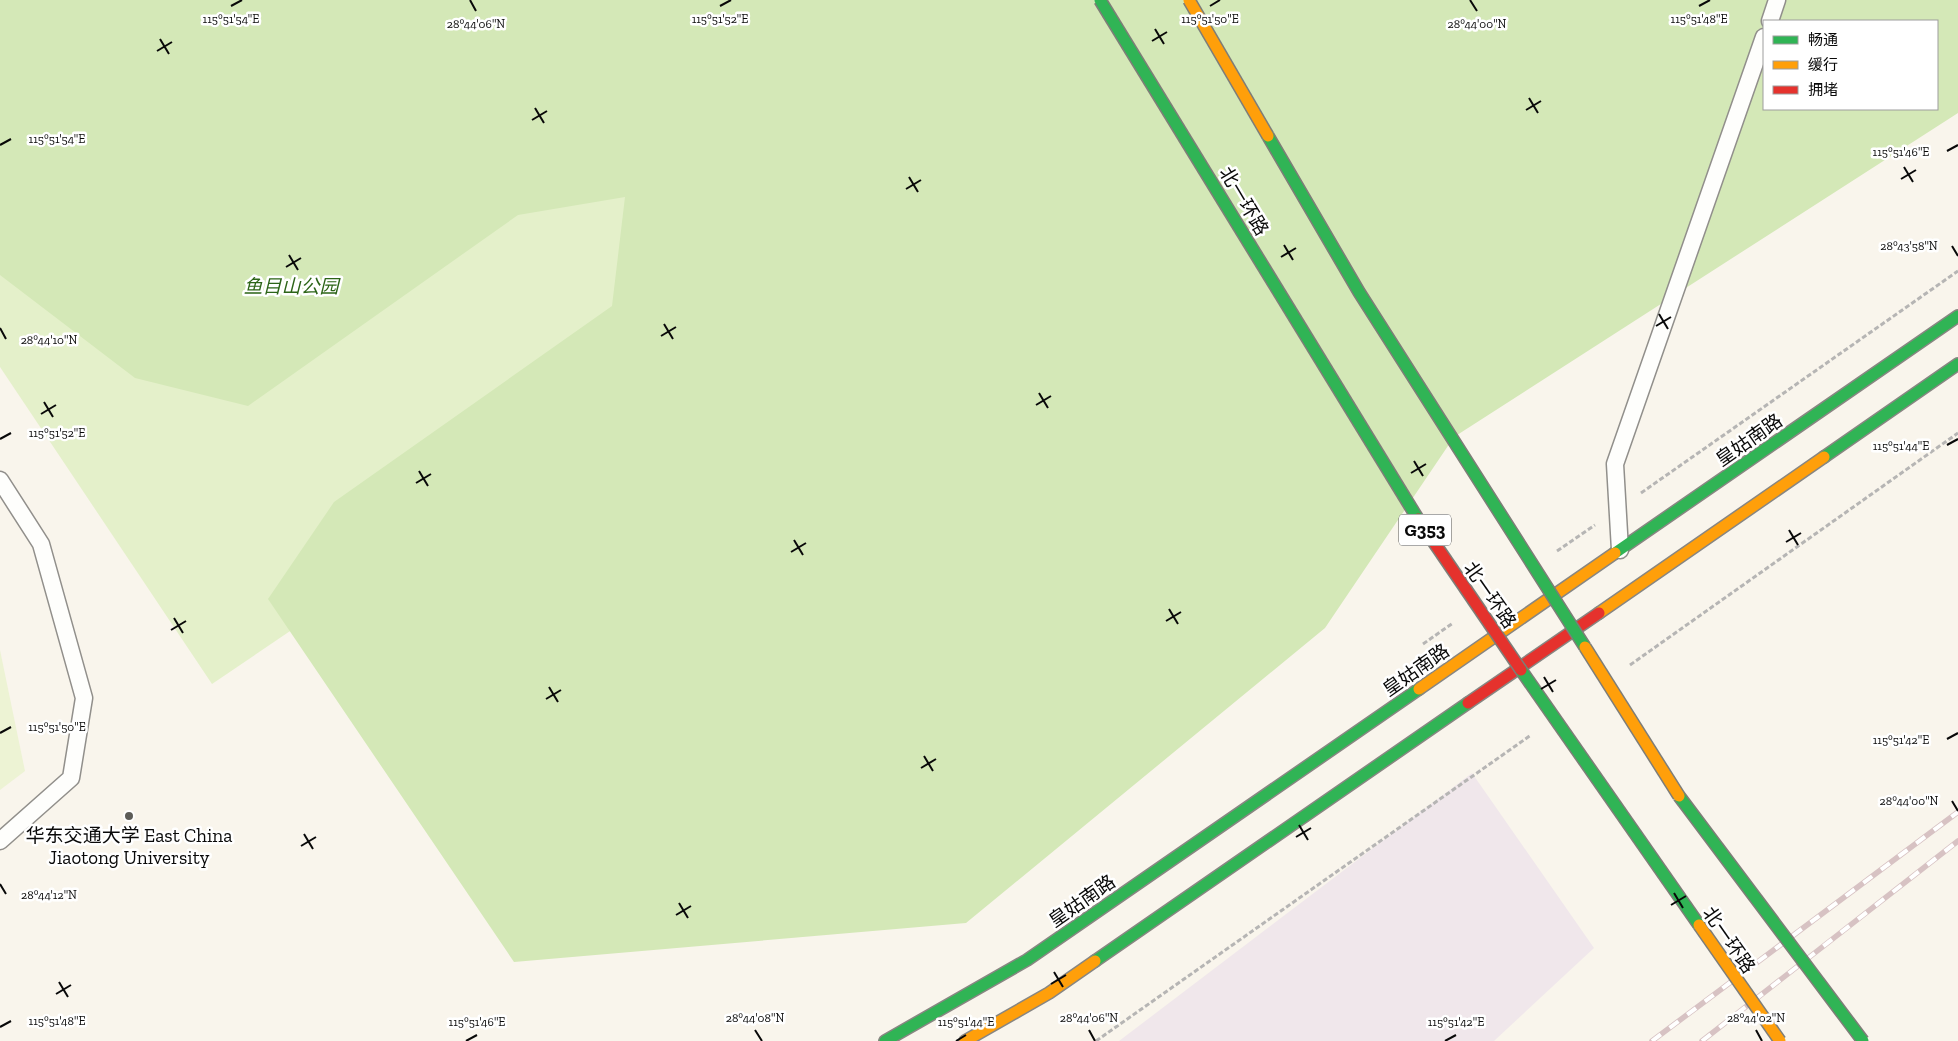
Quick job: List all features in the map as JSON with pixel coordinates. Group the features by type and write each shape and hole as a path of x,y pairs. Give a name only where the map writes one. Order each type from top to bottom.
{"main road":[{"name":"北一环路","path":"1100,0 1432,543 1780,1041"},
{"path":"1189,0 1359,292 1690,811 1863,1041"},
{"name":"皇姑南路","path":"885,1041 1027,960 1958,316"},
{"path":"965,1041 1049,993 1958,364"}],"lane":[{"path":"1770,20 1777,0"},
{"path":"1620,550 1615,464 1763,40"},
{"path":"0,480 41,544 84,698 71,778 0,841"}],"path":[{"path":"1553,554 1958,271"},
{"path":"1625,668 1958,433"},
{"path":"1423,644 1455,622"},
{"path":"1096,1041 1535,731"}],"shaded area":[{"path":"1472,773 1594,948 1494,1041 1119,1041"}],"green space":[{"name":"鱼目山公园","path":"0,0 1090,89 212,684 0,367"},
{"path":"0,0 1958,0 1958,113 1454,437 1325,628 966,923 514,962 268,599 334,502 612,306 625,197 518,215 248,406 135,378 0,275"},
{"path":"0,650 25,771 0,790"}],"railway":[{"path":"1652,1041 1958,812"},
{"path":"1702,1041 1958,841"}],"traffic: fast":[{"path":"1100,0 1418,519"},
{"path":"1268,136 1359,292 1585,647"},
{"path":"1615,553 1958,316"},
{"path":"1824,457 1958,364"},
{"path":"1521,670 1699,925"},
{"path":"885,1041 1027,960 1419,689"},
{"path":"1095,961 1468,703"},
{"path":"1679,796 1863,1041"}],"traffic: slow":[{"path":"1189,0 1268,136"},
{"path":"1599,613 1824,457"},
{"path":"1419,689 1615,553"},
{"path":"1585,647 1679,796"},
{"path":"1699,925 1780,1041"},
{"path":"965,1041 1049,993 1095,961"}],"traffic: jam":[{"path":"1418,519 1521,670"},
{"path":"1468,703 1599,613"}],"place":[{"name":"华东交通大学 East China Jiaotong University","path":"129,816"}]}
